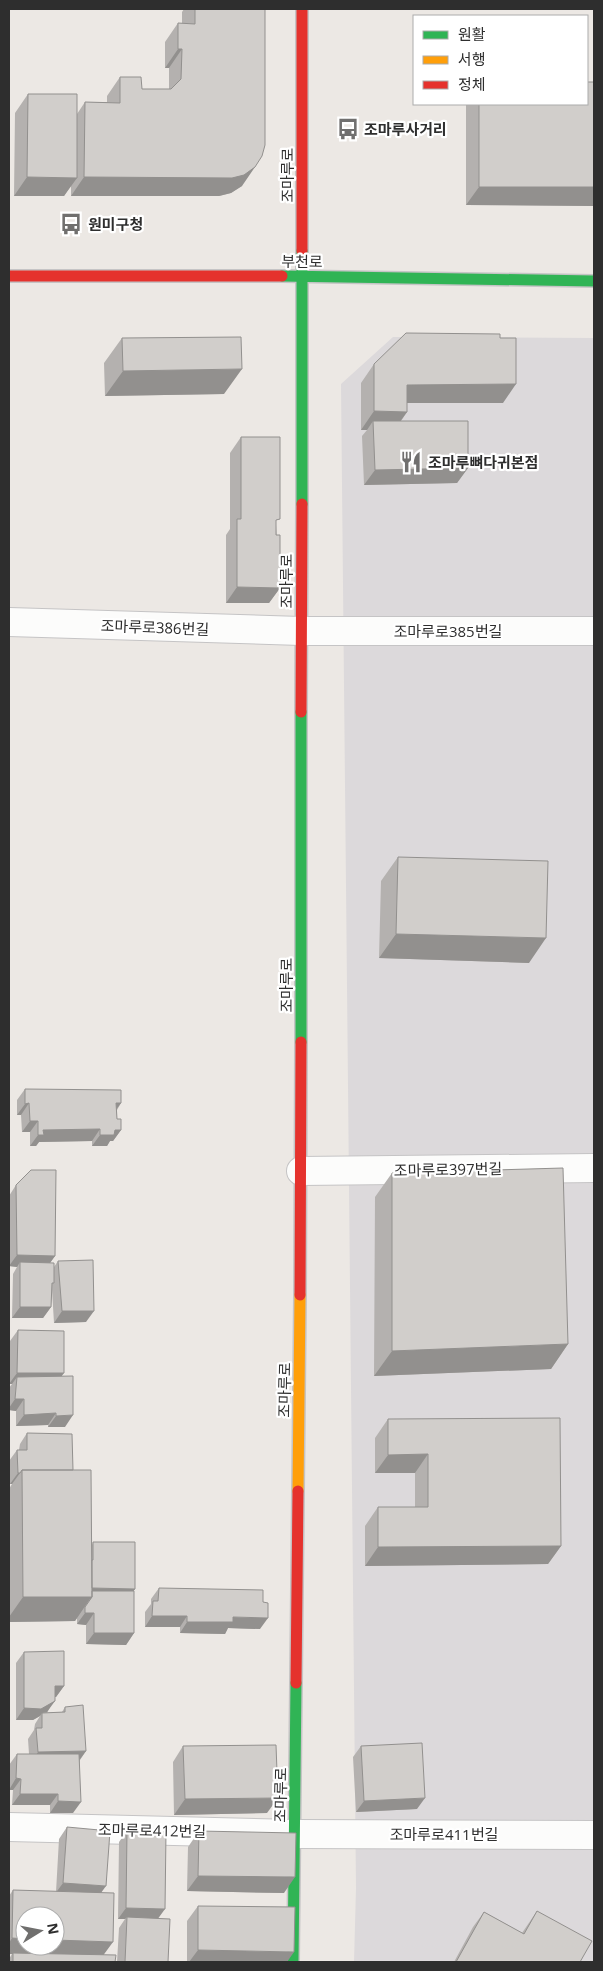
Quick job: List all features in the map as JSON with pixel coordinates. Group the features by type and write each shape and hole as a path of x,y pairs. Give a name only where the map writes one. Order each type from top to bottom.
{"street":[{"name":"조마루로","path":"293,1962 301,1171 302,9"},
{"name":"부천로","path":"9,276 301,276 594,281"},
{"name":"조마루로386번길","path":"9,622 301,631"},
{"name":"조마루로385번길","path":"301,631 594,631"},
{"name":"조마루로397번길","path":"301,1171 594,1168"},
{"name":"조마루로412번길","path":"9,1827 294,1834"},
{"name":"조마루로411번길","path":"294,1834 594,1835"}],"shaded area":[{"path":"393,337 594,338 594,1962 354,1962 356,1888 341,384"}],"building":[{"path":"195,9 265,9 265,145 262,156 255,167 244,175 232,178 84,177 85,102 120,103 120,77 141,77 142,89 171,89 181,79 182,49 178,49 178,23 195,24"},
{"path":"588,82 594,82 594,187 479,187 479,105 588,105"},
{"path":"28,94 77,94 77,178 27,177"},
{"path":"406,333 500,334 500,338 516,338 516,384 407,385 407,412 374,411 374,364"},
{"path":"241,337 242,369 123,371 122,338"},
{"path":"373,421 468,421 468,468 375,470"},
{"path":"241,437 280,437 280,519 276,520 276,535 280,535 280,588 237,587 237,519 241,519"},
{"path":"398,857 548,861 546,938 396,934"},
{"path":"25,1089 121,1090 121,1103 116,1103 117,1119 121,1119 121,1130 115,1130 114,1135 100,1135 100,1129 43,1130 44,1135 38,1135 38,1121 30,1121 29,1103 25,1104"},
{"path":"563,1168 568,1344 392,1351 392,1173"},
{"path":"31,1170 56,1170 55,1256 17,1255 16,1185"},
{"path":"93,1260 94,1311 62,1311 58,1261"},
{"path":"20,1262 54,1263 51,1307 20,1307"},
{"path":"18,1330 64,1331 64,1373 17,1373"},
{"path":"73,1376 73,1415 56,1416 56,1413 24,1415 24,1399 15,1399 17,1377"},
{"path":"560,1418 561,1546 378,1547 378,1507 428,1507 428,1454 388,1455 388,1419"},
{"path":"27,1433 72,1434 73,1470 22,1470 18,1473 17,1450 27,1450"},
{"path":"22,1470 91,1470 92,1597 23,1597"},
{"path":"93,1542 135,1542 135,1589 92,1588"},
{"path":"159,1588 263,1590 263,1602 268,1603 268,1618 233,1617 233,1622 187,1622 187,1616 152,1616 153,1601 158,1601"},
{"path":"92,1591 134,1591 134,1633 94,1633 94,1613 85,1613 85,1607 92,1597"},
{"path":"64,1651 64,1686 55,1686 55,1701 41,1709 24,1708 24,1652"},
{"path":"83,1705 86,1751 38,1752 36,1728 42,1728 42,1713 65,1712 65,1707"},
{"path":"422,1743 425,1798 364,1801 361,1746"},
{"path":"276,1745 278,1798 185,1799 183,1746"},
{"path":"17,1754 79,1754 81,1802 58,1801 58,1794 20,1794 21,1779 16,1778"},
{"path":"67,1827 110,1831 106,1886 63,1883"},
{"path":"127,1831 166,1832 165,1909 126,1908"},
{"path":"199,1831 296,1833 295,1877 198,1876"},
{"path":"13,1890 114,1893 113,1942 65,1940 65,1906 15,1906 15,1938 12,1938"},
{"path":"198,1906 295,1907 294,1952 198,1950"},
{"path":"537,1911 592,1941 580,1962 456,1962 484,1912 524,1934"},
{"path":"127,1917 170,1919 168,1962 125,1962"},
{"path":"13,1953 15,1953 15,1956 116,1955 115,1962 13,1962"}],"traffic: fast":[{"path":"302,251 302,504"},
{"path":"282,276 594,281"},
{"path":"301,712 301,1042"},
{"path":"293,1962 296,1683"}],"traffic: slow":[{"path":"298,1491 300,1295"}],"traffic: jam":[{"path":"302,9 302,251"},
{"path":"9,276 282,276"},
{"path":"301,712 302,504"},
{"path":"300,1295 301,1042"},
{"path":"296,1683 298,1491"}],"place":[{"name":"조마루사거리","path":"348,129"},
{"name":"원미구청","path":"71,224"},
{"name":"조마루뼈다귀본점","path":"411,462"}]}
